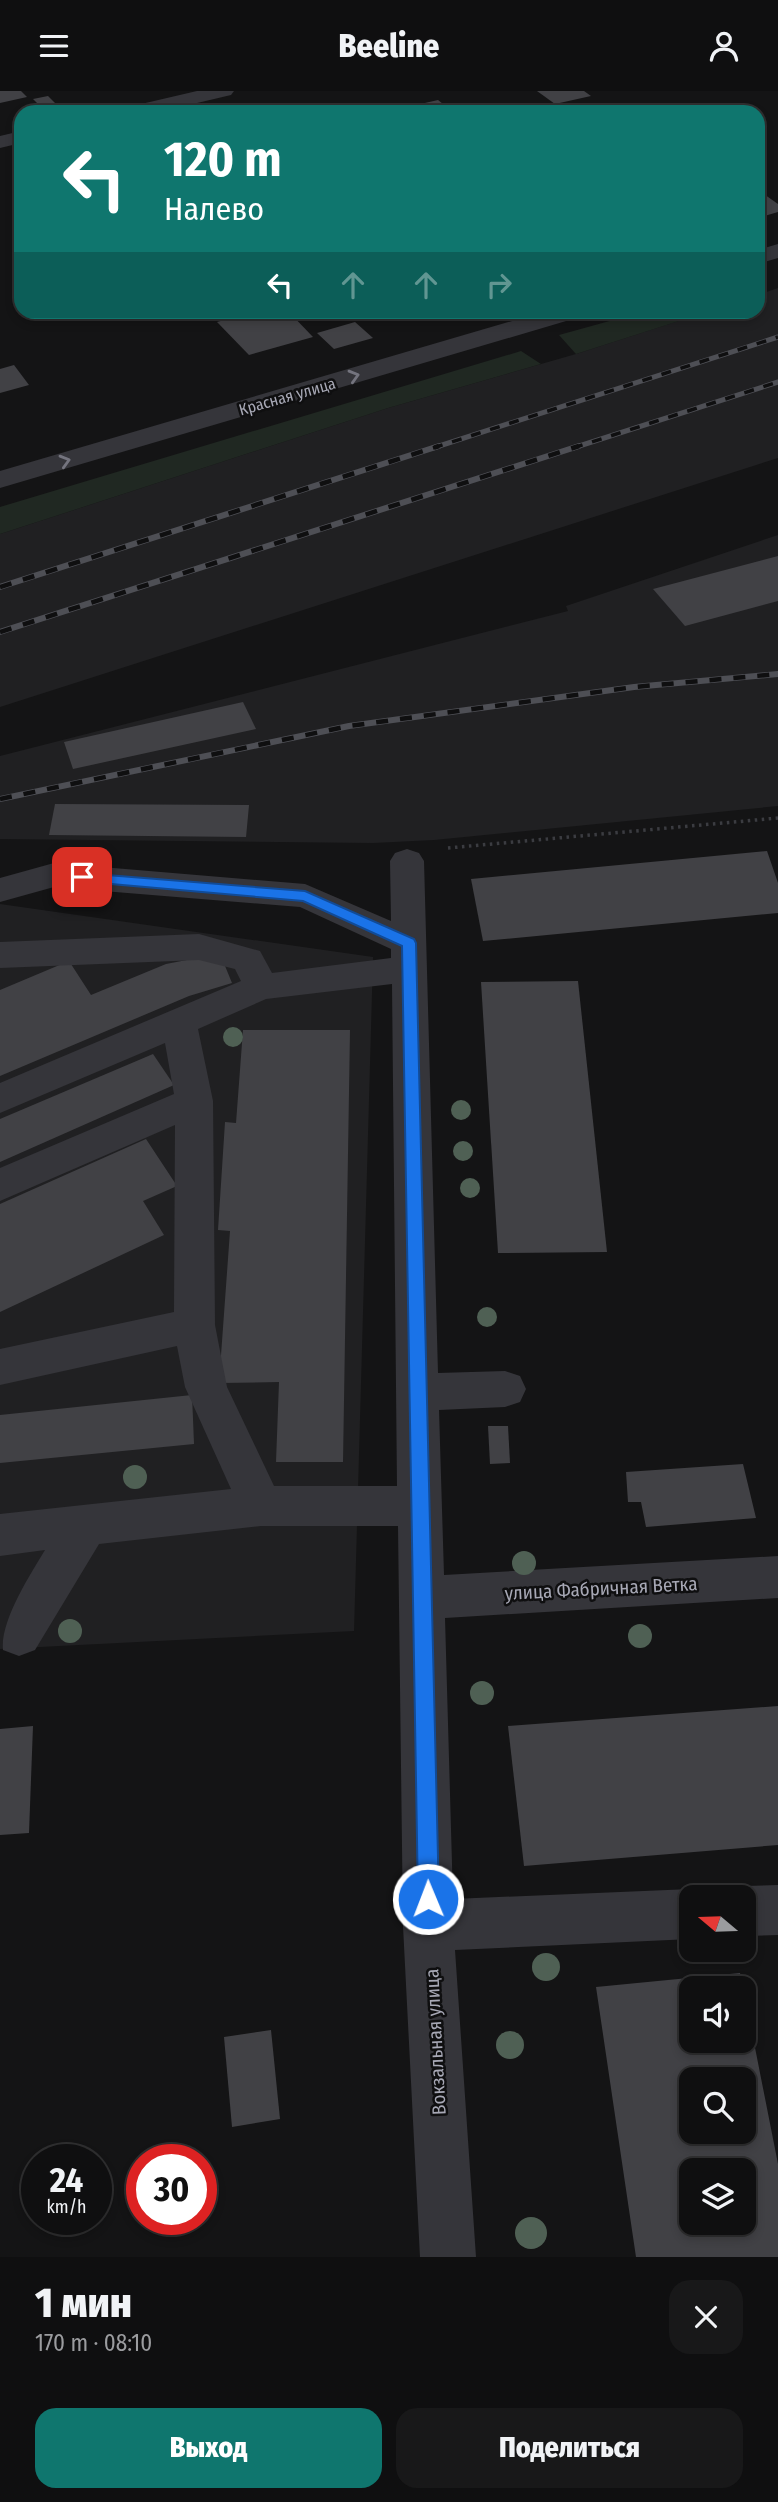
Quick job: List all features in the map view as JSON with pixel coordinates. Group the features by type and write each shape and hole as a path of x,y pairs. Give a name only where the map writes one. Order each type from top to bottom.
{"street":[{"path":"162,105 224,91"},
{"name":"Красная улица","path":"0,480 547,319"},
{"name":"Вокзальная улица","path":"407,861 428,1926 447,2257"},
{"path":"0,890 54,875 305,896 409,956"},
{"path":"0,955 199,947 248,960 261,987"},
{"path":"0,1099 261,987 409,956"},
{"path":"179,1022 194,1101 194,1325 206,1387 261,1506"},
{"path":"0,1185 194,1101"},
{"path":"0,1367 194,1325"},
{"path":"419,1392 505,1389"},
{"path":"0,1535 261,1506 421,1506"},
{"path":"19,1634 86,1525"},
{"name":"улица Фабричная Ветка","path":"423,1598 778,1577"},
{"path":"756,1911 778,1910"},
{"path":"428,1926 679,1915"}],"path":[{"path":"407,861 451,847 778,818"}],"shaded area":[{"path":"778,288 778,458 0,707 0,534 388,408 576,354 684,319 765,319 765,293"},
{"path":"617,319 685,319 576,354 559,335"},
{"path":"521,351 541,364 388,408 0,534 0,507"},
{"path":"778,535 778,806 434,840 373,843 0,839 0,756 568,611 566,606"},
{"path":"0,904 373,957 354,1631 0,1649"}],"building":[{"path":"0,91 21,91 27,97 0,103"},
{"path":"537,91 584,91 591,96 555,104"},
{"path":"48,96 57,105 39,105 33,99"},
{"path":"438,100 444,105 416,105"},
{"path":"765,195 778,204 778,212 765,216"},
{"path":"228,319 296,319 313,337 249,355 217,322"},
{"path":"355,322 373,338 334,349 317,333"},
{"path":"14,365 29,385 0,393 0,369"},
{"path":"778,556 778,601 685,626 653,589"},
{"path":"243,702 256,729 73,769 64,742"},
{"path":"55,804 249,805 246,837 49,835"},
{"path":"767,851 778,883 778,913 483,941 471,879"},
{"path":"192,959 223,961 232,983 189,996 0,1076 0,990 69,961 91,995 166,964"},
{"path":"578,981 607,1252 498,1253 481,982"},
{"path":"243,1030 350,1030 343,1462 276,1462 279,1382 219,1383 230,1231 218,1230 225,1122 236,1123"},
{"path":"153,1054 174,1085 0,1162 0,1119"},
{"path":"146,1139 177,1186 143,1201 164,1235 0,1312 0,1204"},
{"path":"192,1395 194,1444 0,1463 0,1415"},
{"path":"488,1426 508,1426 510,1463 490,1464"},
{"path":"743,1464 756,1518 646,1527 641,1502 628,1502 626,1472"},
{"path":"778,1706 778,1845 524,1866 508,1726"},
{"path":"33,1726 29,1833 0,1835 0,1729"},
{"path":"740,1973 741,1976 709,1976"},
{"path":"679,1979 679,2053 756,2053 778,2164 778,2257 636,2257 596,1987"},
{"path":"271,2030 280,2119 232,2127 224,2037"}],"railway":[{"path":"433,448 778,337"},
{"path":"573,448 778,382"},
{"path":"0,587 439,446"},
{"path":"0,632 579,446"},
{"path":"0,799 349,726 634,687 778,674"}],"route":[{"path":"82,877 305,896 409,943 428,1899"}]}
